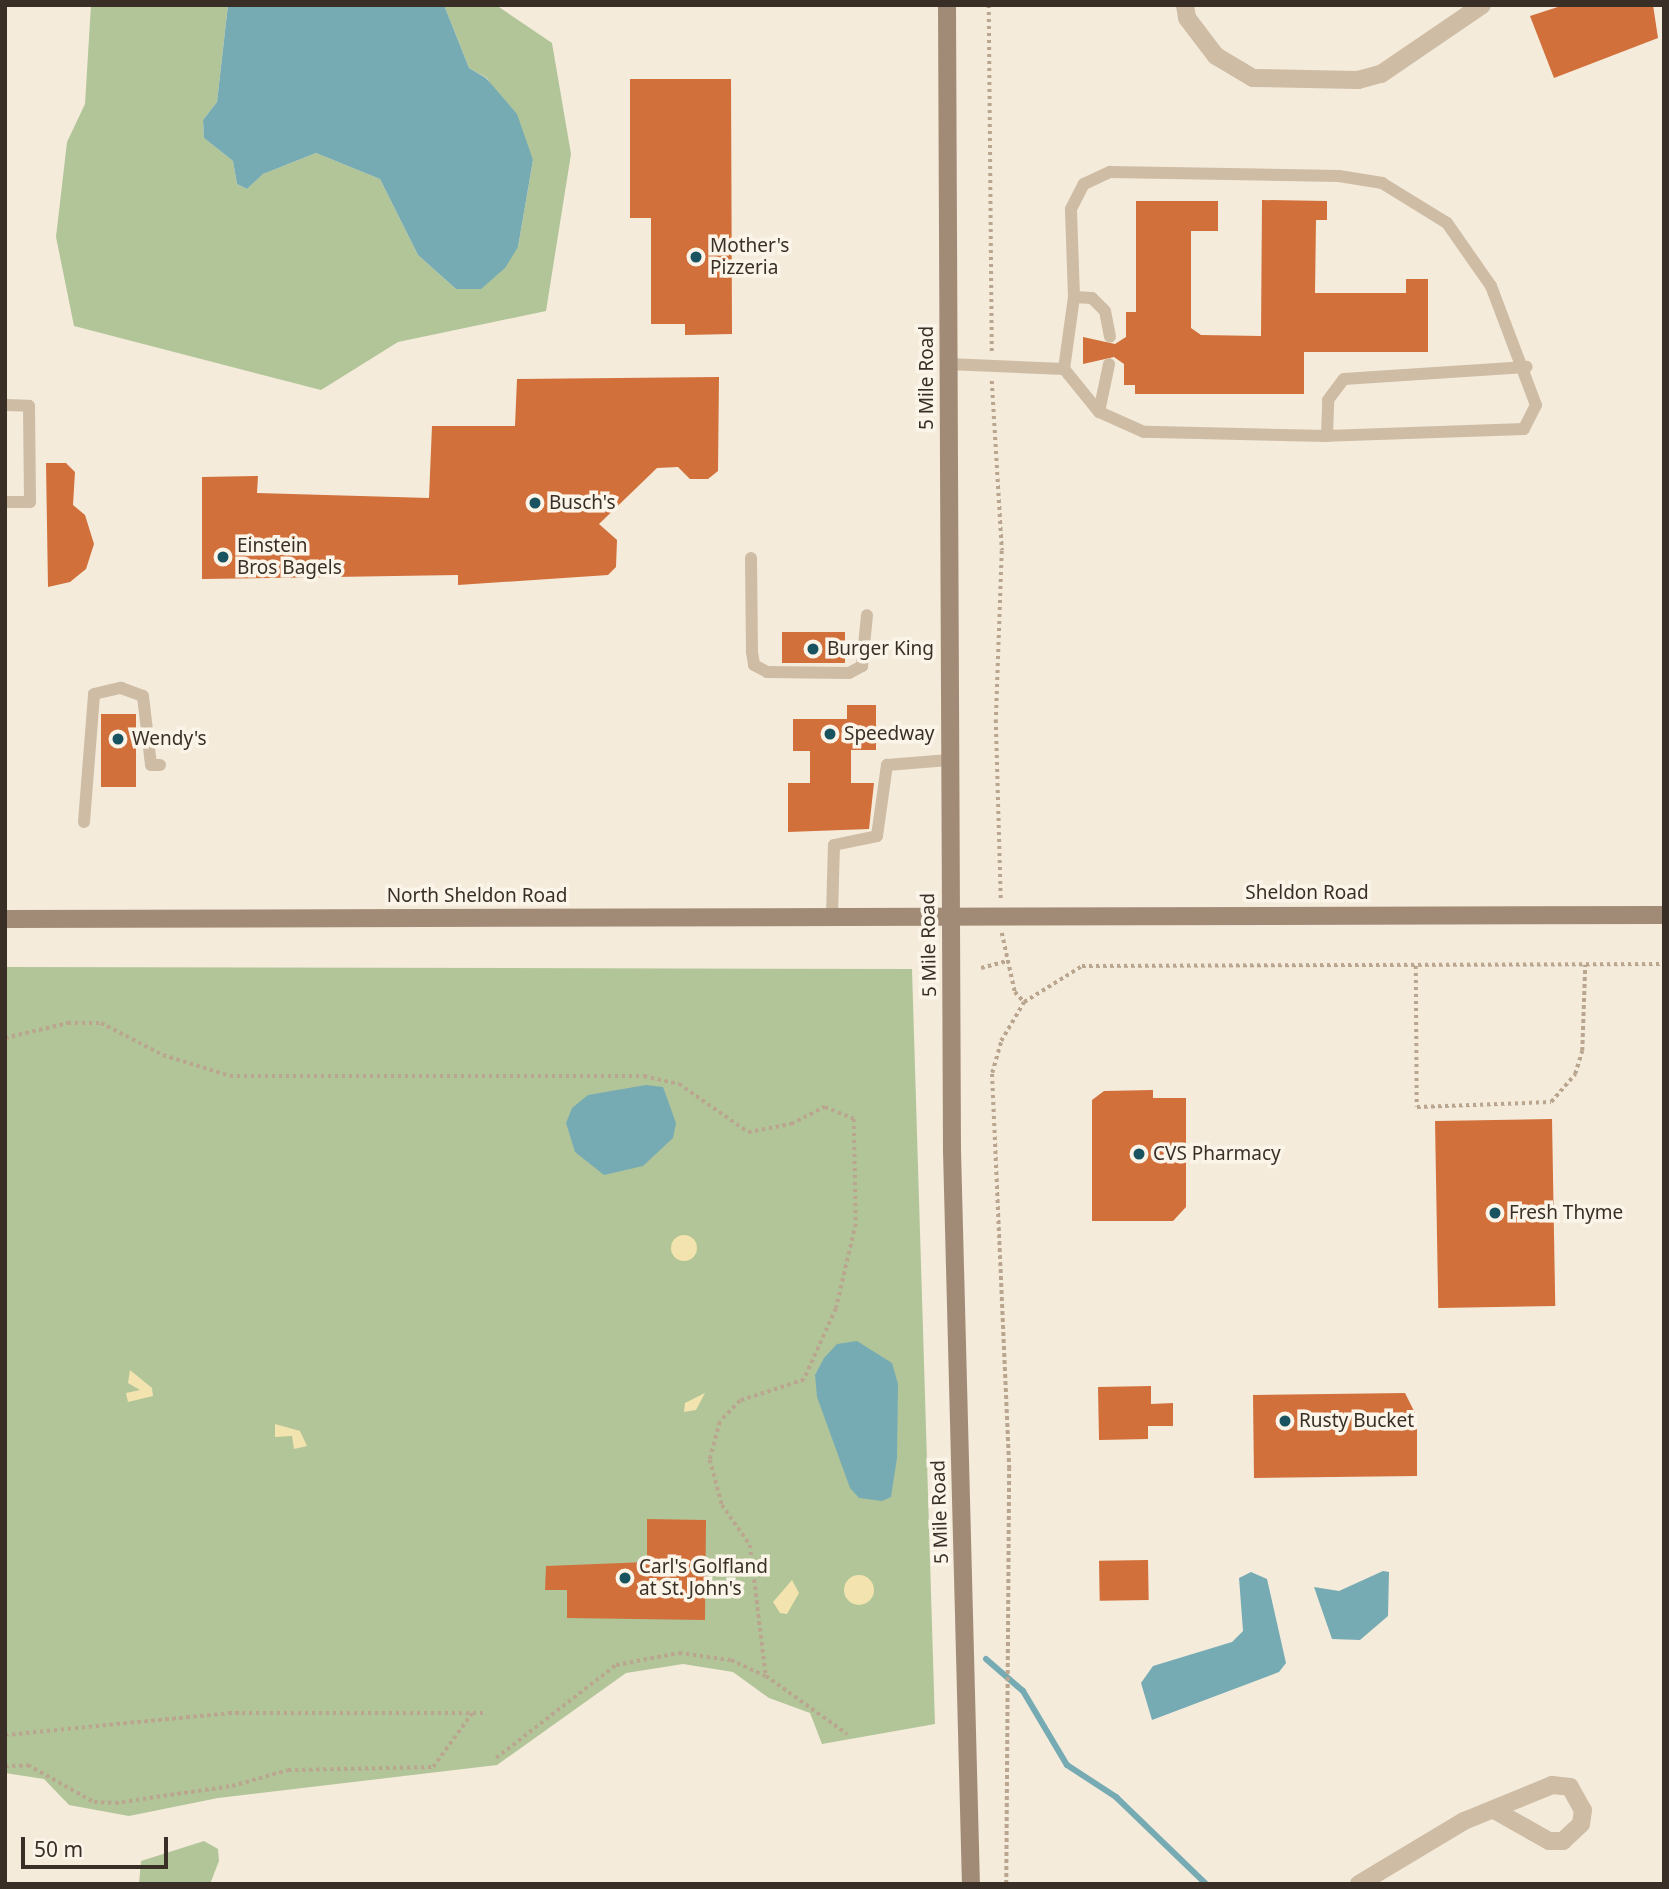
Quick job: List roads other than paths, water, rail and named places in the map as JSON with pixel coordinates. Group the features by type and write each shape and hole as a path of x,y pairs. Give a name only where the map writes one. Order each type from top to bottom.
{"street":[{"name":"5 Mile Road","path":"947,5 950,914 971,1884"},
{"path":"1185,5 1187,18 1216,56 1253,78 1358,80 1381,74 1482,5"},
{"name":"North Sheldon Road","path":"5,919 950,914"},
{"name":"Sheldon Road","path":"950,914 1664,915"},
{"path":"1359,1884 1464,1821 1496,1811 1552,1785 1570,1787 1583,1810 1581,1824 1563,1841 1549,1841 1496,1811"}],"lane":[{"path":"948,364 992,362 1063,369 1099,412 1144,432 1327,436 1524,429 1536,405 1527,367 1490,286 1447,223 1382,183 1110,172 1084,184 1071,209 1074,297 1063,369"},
{"path":"1074,297 1092,298 1105,311 1110,337"},
{"path":"1099,412 1109,364"},
{"path":"1327,436 1328,400 1344,379 1527,367"},
{"path":"5,405 29,406 30,502 5,502"},
{"path":"751,558 752,652 754,665 767,672 849,673 862,666 867,652 867,615"},
{"path":"85,822 94,694 121,688 142,696 150,765 160,765"},
{"path":"832,915 834,845 877,836 887,765 949,760"}],"water":[{"path":"228,5 444,5 469,68 486,78 517,114 533,160 518,247 505,268 481,289 456,289 418,255 380,179 316,153 263,174 247,189 237,184 233,161 204,138 203,120 217,102"},
{"path":"646,1085 663,1087 676,1123 673,1138 643,1166 604,1175 575,1152 566,1123 572,1108 588,1095"},
{"path":"857,1341 892,1363 898,1384 897,1458 891,1497 882,1501 859,1498 850,1488 817,1397 815,1375 824,1358 837,1344"},
{"path":"1383,1571 1389,1572 1388,1616 1360,1640 1332,1639 1314,1587 1339,1591"},
{"path":"1251,1572 1267,1579 1286,1663 1279,1672 1152,1720 1141,1683 1153,1666 1232,1642 1243,1631 1239,1578"}],"waterway":[{"path":"986,1659 1023,1691 1067,1765 1116,1797 1206,1884"}],"place":[{"name":"Mother's Pizzeria","path":"696,257"},
{"name":"Busch's","path":"535,503"},
{"name":"Einstein Bros Bagels","path":"223,557"},
{"name":"Burger King","path":"813,649"},
{"name":"Speedway","path":"830,734"},
{"name":"Wendy's","path":"118,739"},
{"name":"CVS Pharmacy","path":"1139,1154"},
{"name":"Fresh Thyme","path":"1495,1213"},
{"name":"Rusty Bucket","path":"1285,1421"},
{"name":"Carl's Golfland at St. John's","path":"625,1578"}]}
